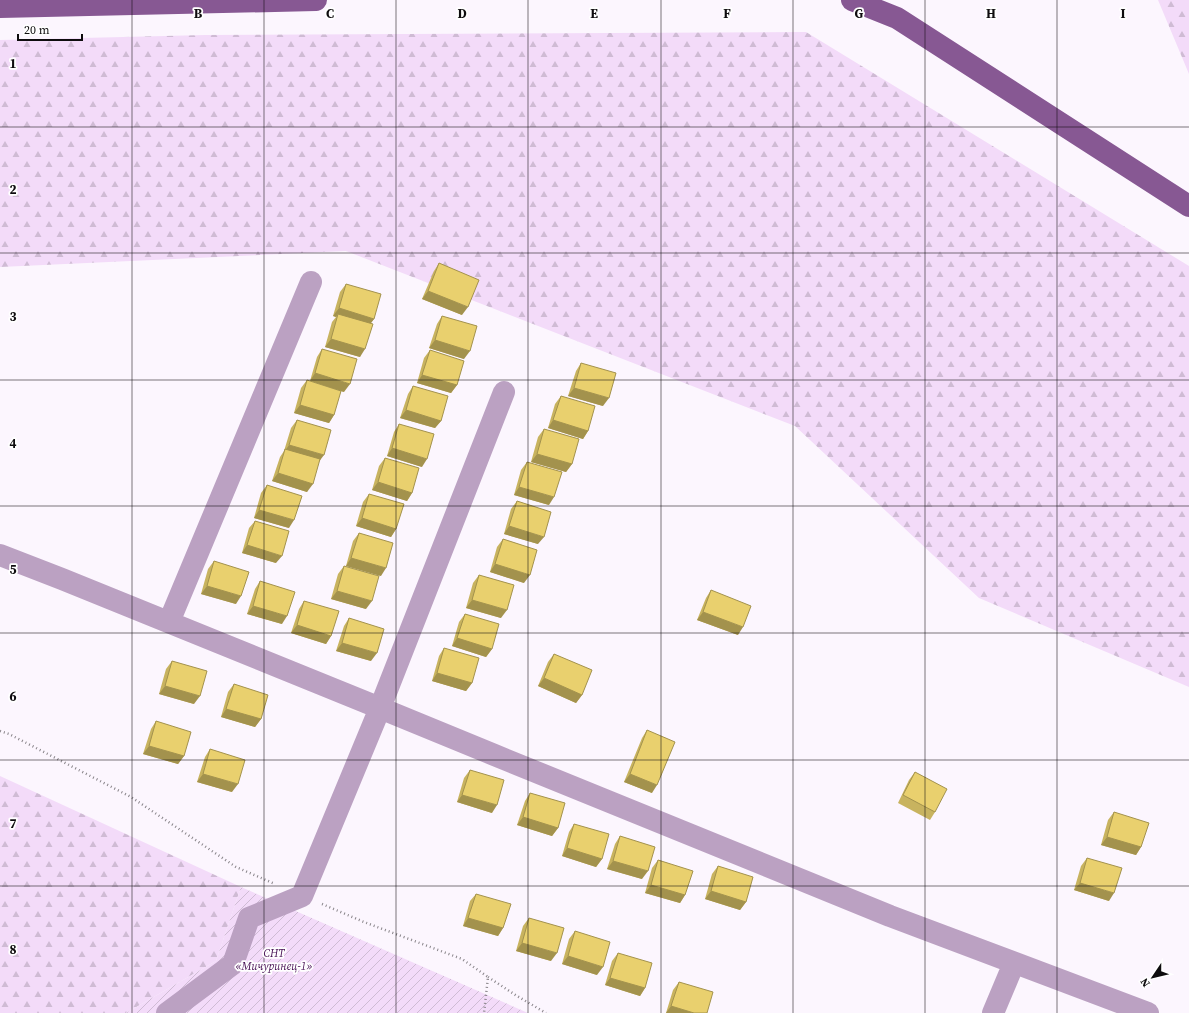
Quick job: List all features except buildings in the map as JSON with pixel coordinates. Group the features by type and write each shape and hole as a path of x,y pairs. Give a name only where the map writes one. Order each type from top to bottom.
{"main road":[{"path":"0,7 316,0"},
{"path":"852,0 897,18 1189,206"}],"lane":[{"path":"169,622 311,282"},
{"path":"166,1013 233,964 249,918 302,896 380,708 504,392"},
{"path":"0,555 169,622 890,916 1148,1013"},
{"path":"993,1013 1014,963"}],"path":[{"path":"0,731 9,734 131,797 236,868 364,922 462,959 517,996 546,1013"},
{"path":"484,1013 488,977"}],"green space":[{"path":"1158,0 1189,0 1189,74"},
{"path":"806,32 1189,266 1189,687 979,598 795,426 346,251 0,267 0,40 205,35"},
{"path":"0,776 241,887 216,961 126,1013 0,1013"},
{"name":"СНТ «Мичуринец-1»","path":"241,887 528,1013 126,1013 216,961"}]}
